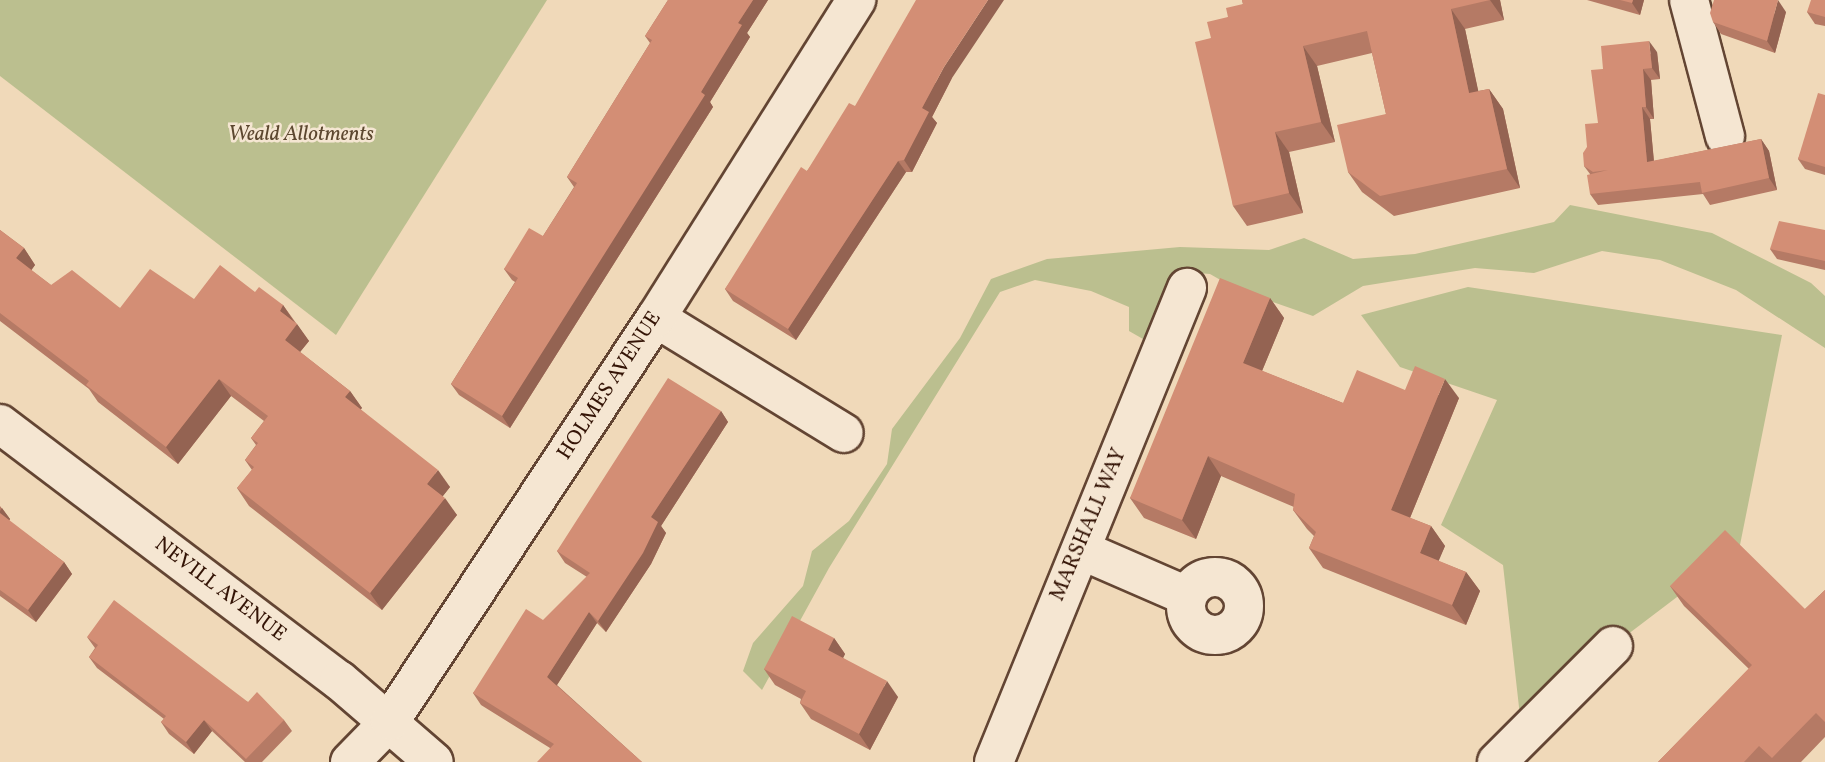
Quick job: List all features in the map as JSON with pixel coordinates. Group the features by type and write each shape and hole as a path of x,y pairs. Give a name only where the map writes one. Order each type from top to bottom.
{"street":[{"name":"HOLMES AVENUE","path":"350,762 390,721 656,318 856,0"},
{"path":"1689,0 1726,136"},
{"name":"MARSHALL WAY","path":"994,762 1187,289"},
{"path":"656,318 844,433"},
{"name":"NEVILL AVENUE","path":"0,424 390,721 434,762"},
{"path":"1081,550 1187,596"},
{"path":"1497,762 1613,646"}],"green space":[{"name":"Weald Allotments","path":"0,0 547,0 336,335 0,76"},
{"path":"1570,205 1712,233 1811,283 1825,296 1825,348 1736,290 1660,260 1602,251 1534,273 1475,268 1363,286 1313,316 1238,290 1210,274 1174,271 1143,339 1129,331 1129,307 1091,291 1035,280 1000,292 829,568 762,690 743,671 753,643 803,586 812,551 849,521 887,464 892,429 960,338 991,279 1047,259 1180,247 1269,250 1304,238 1353,259 1415,254 1554,222"},
{"path":"1468,287 1782,335 1739,550 1520,716 1503,565 1441,525 1497,400 1400,367 1361,315"}],"building":[{"path":"668,0 753,0 738,23 742,25 701,92 705,95 502,416 451,384 518,278 504,269 529,228 543,236 577,183 567,177 652,40 645,36"},
{"path":"916,0 988,0 944,67 922,108 929,112 904,160 898,161 788,329 725,289 801,167 807,171 849,103 855,106"},
{"path":"1242,0 1490,0 1451,9 1469,93 1489,89 1507,169 1380,196 1348,172 1337,125 1386,114 1367,31 1303,46 1321,122 1275,132 1289,193 1233,206 1195,42 1211,38 1207,22 1228,17 1226,8 1243,4"},
{"path":"1714,0 1778,0 1767,41 1713,22 1710,13"},
{"path":"1811,0 1825,0 1825,17 1807,12"},
{"path":"1649,41 1652,68 1643,69 1646,107 1642,107 1647,162 1761,139 1769,178 1702,193 1700,182 1590,194 1587,175 1608,170 1593,172 1584,166 1583,153 1587,147 1585,124 1598,123 1591,70 1603,69 1601,46"},
{"path":"1818,93 1825,95 1825,167 1798,159"},
{"path":"1779,221 1825,230 1825,261 1770,249"},
{"path":"0,230 24,248 16,258 51,285 72,270 120,308 150,269 194,299 220,265 255,292 259,287 283,305 280,311 297,324 285,340 350,391 345,397 438,470 427,484 445,498 370,593 237,488 254,467 245,460 258,443 251,438 268,416 219,379 166,447 86,385 89,381 0,313"},
{"path":"1220,278 1270,298 1243,363 1343,403 1357,370 1405,390 1415,366 1445,379 1391,510 1431,526 1420,553 1466,572 1452,605 1309,548 1316,532 1293,510 1295,494 1208,456 1182,520 1130,498"},
{"path":"668,378 721,411 651,517 658,522 643,553 598,621 589,612 547,677 642,762 537,762 554,744 473,693 526,609 543,620 590,573 557,551"},
{"path":"0,513 64,562 28,610 0,590"},
{"path":"1725,530 1805,609 1825,590 1825,722 1816,713 1772,758 1759,746 1744,762 1658,762 1752,665 1670,586"},
{"path":"114,600 248,702 257,692 284,720 246,759 204,720 186,742 161,722 166,716 89,657 98,645 87,637"},
{"path":"792,616 834,638 828,650 887,681 859,734 800,703 806,691 764,669"}]}
